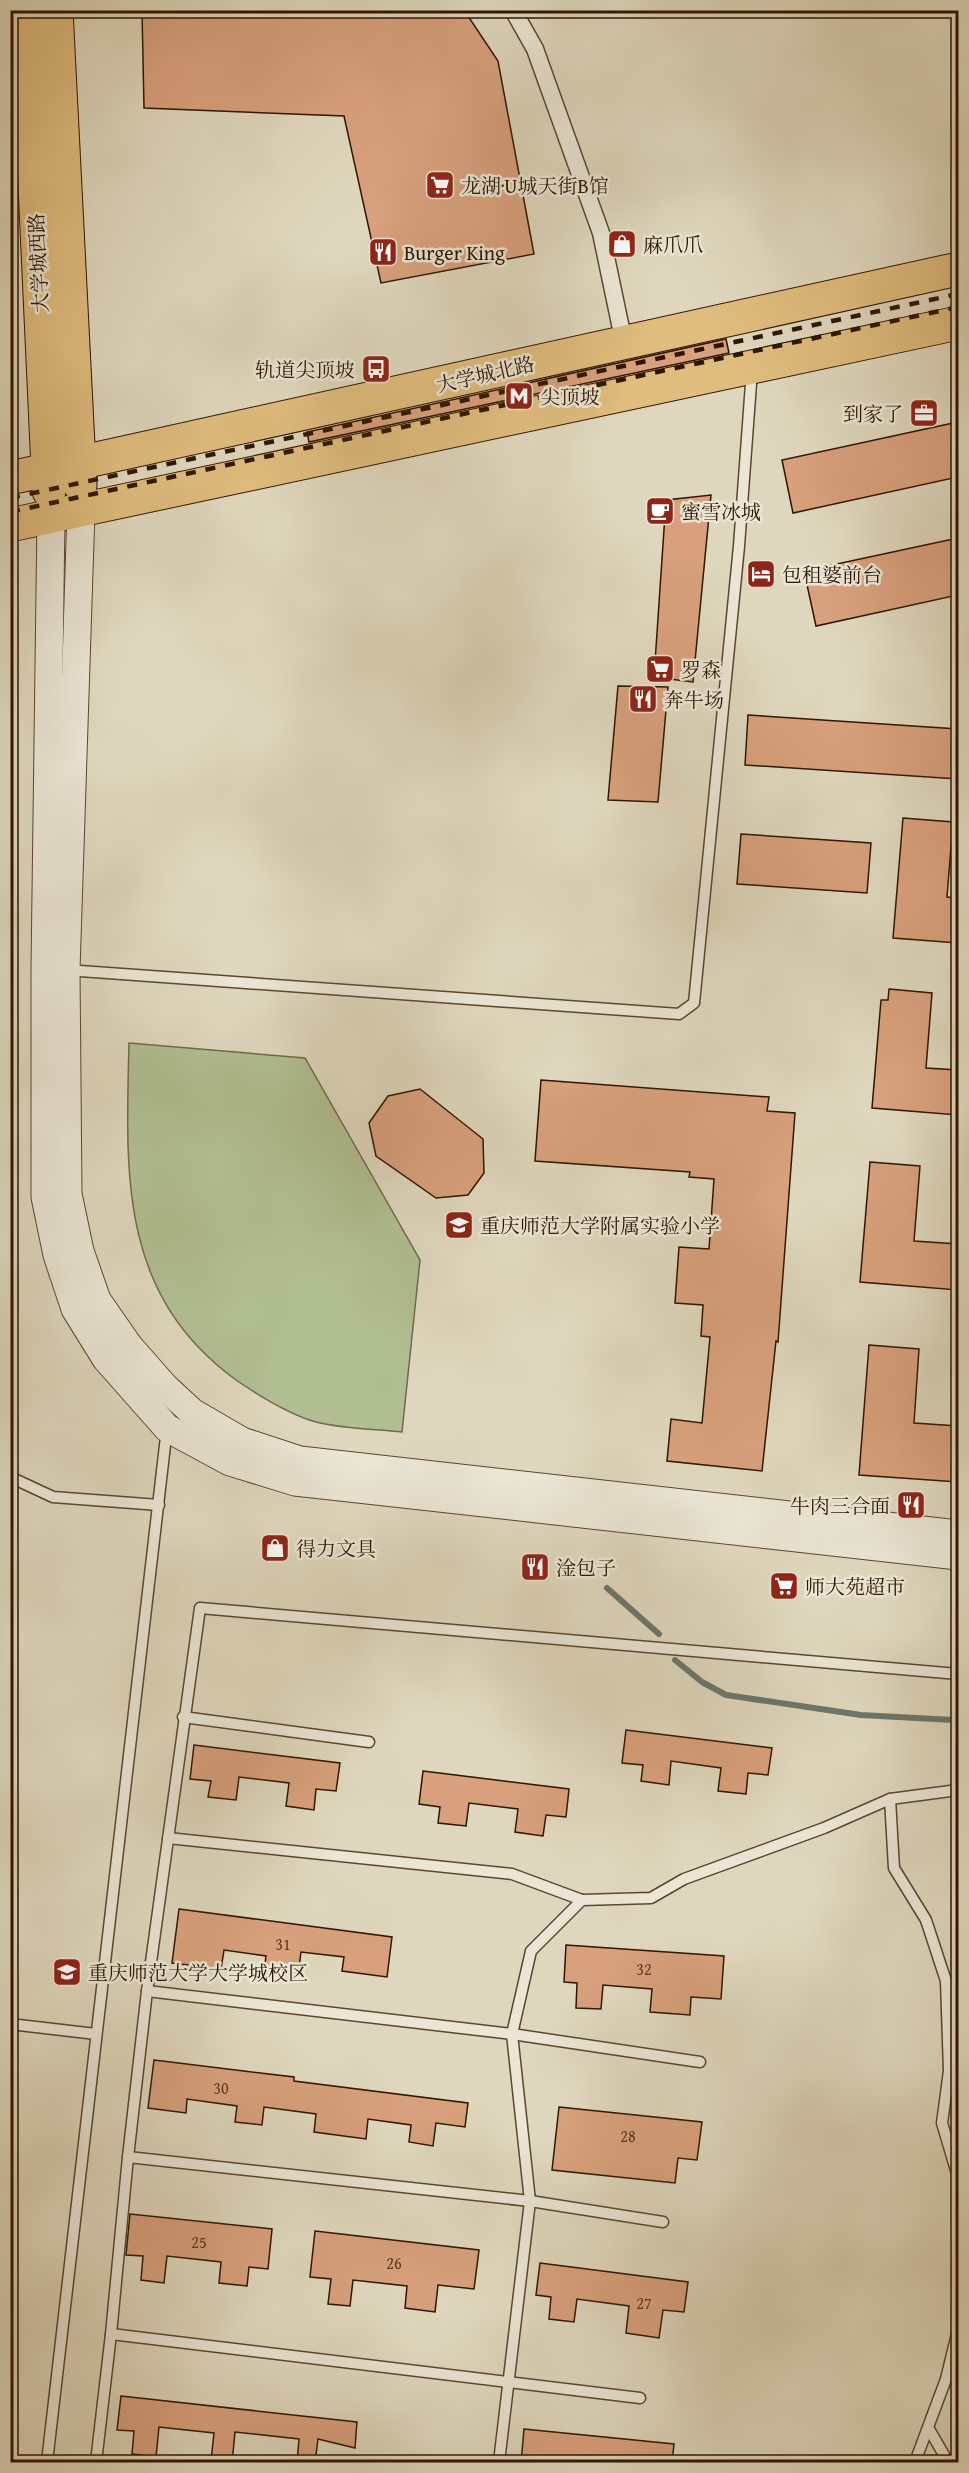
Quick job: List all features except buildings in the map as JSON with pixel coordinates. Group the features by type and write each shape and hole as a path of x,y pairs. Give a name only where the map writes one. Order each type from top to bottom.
{"main road":[{"name":"大学城西路","path":"27,10 64,467"},
{"name":"大学城西路","path":"56,10 66,514"},
{"name":"大学城北路","path":"10,478 958,269"},
{"path":"10,525 958,323"}],"street":[{"path":"513,10 535,49 601,233 624,343"},
{"path":"66,514 56,970 45,1197 57,1255 75,1309 100,1349 143,1404 167,1428 230,1462 296,1482 958,1556"},
{"path":"56,970 68,1194 80,1251 98,1300 129,1346 165,1387 192,1412 242,1441 300,1460 958,1534"}],"lane":[{"path":"56,970 679,1014 694,1003 739,546 752,367"},
{"path":"47,2463 167,1428"},
{"path":"10,1477 53,1497 159,1505"},
{"path":"96,2463 147,1991 200,1608 958,1674"},
{"path":"183,1718 369,1742"},
{"path":"168,1838 512,1874 582,1900 651,1898 684,1879 825,1828 890,1799 958,1790"},
{"path":"890,1799 894,1868 926,1920 946,1981 949,2071 942,2123 958,2177"},
{"path":"499,2463 530,2201 512,2034 531,1951 582,1900"},
{"path":"147,1991 512,2034 700,2062"},
{"path":"10,2024 96,2034"},
{"path":"128,2157 530,2201 663,2222"},
{"path":"915,2463 946,2379 958,2330"},
{"path":"111,2334 640,2398"},
{"path":"946,2379 958,2371"},
{"path":"929,2429 946,2463"}],"green space":[{"path":"129,1043 305,1058 420,1260 402,1432 316,1422 275,1404 236,1380 197,1346 169,1309 149,1270 137,1228 130,1184"}],"water":[{"path":"952,1813 958,1813 958,1860"}],"waterway":[{"path":"607,1588 659,1634"},
{"path":"675,1660 702,1682 726,1695 861,1715 953,1720"}],"railway":[{"path":"10,498 958,294"},
{"path":"10,512 958,307"}],"place":[{"name":"龙湖·U城天街B馆","path":"440,185"},
{"name":"麻爪爪","path":"622,244"},
{"name":"Burger King","path":"383,252"},
{"name":"轨道尖顶坡","path":"376,369"},
{"name":"尖顶坡","path":"519,396"},
{"name":"到家了","path":"924,413"},
{"name":"蜜雪冰城","path":"660,511"},
{"name":"包租婆前台","path":"761,574"},
{"name":"罗森","path":"660,669"},
{"name":"奔牛场","path":"643,699"},
{"name":"重庆师范大学附属实验小学","path":"459,1225"},
{"name":"牛肉三合面","path":"911,1505"},
{"name":"得力文具","path":"275,1548"},
{"name":"淦包子","path":"535,1567"},
{"name":"师大苑超市","path":"784,1586"},
{"name":"重庆师范大学大学城校区","path":"67,1972"}]}
